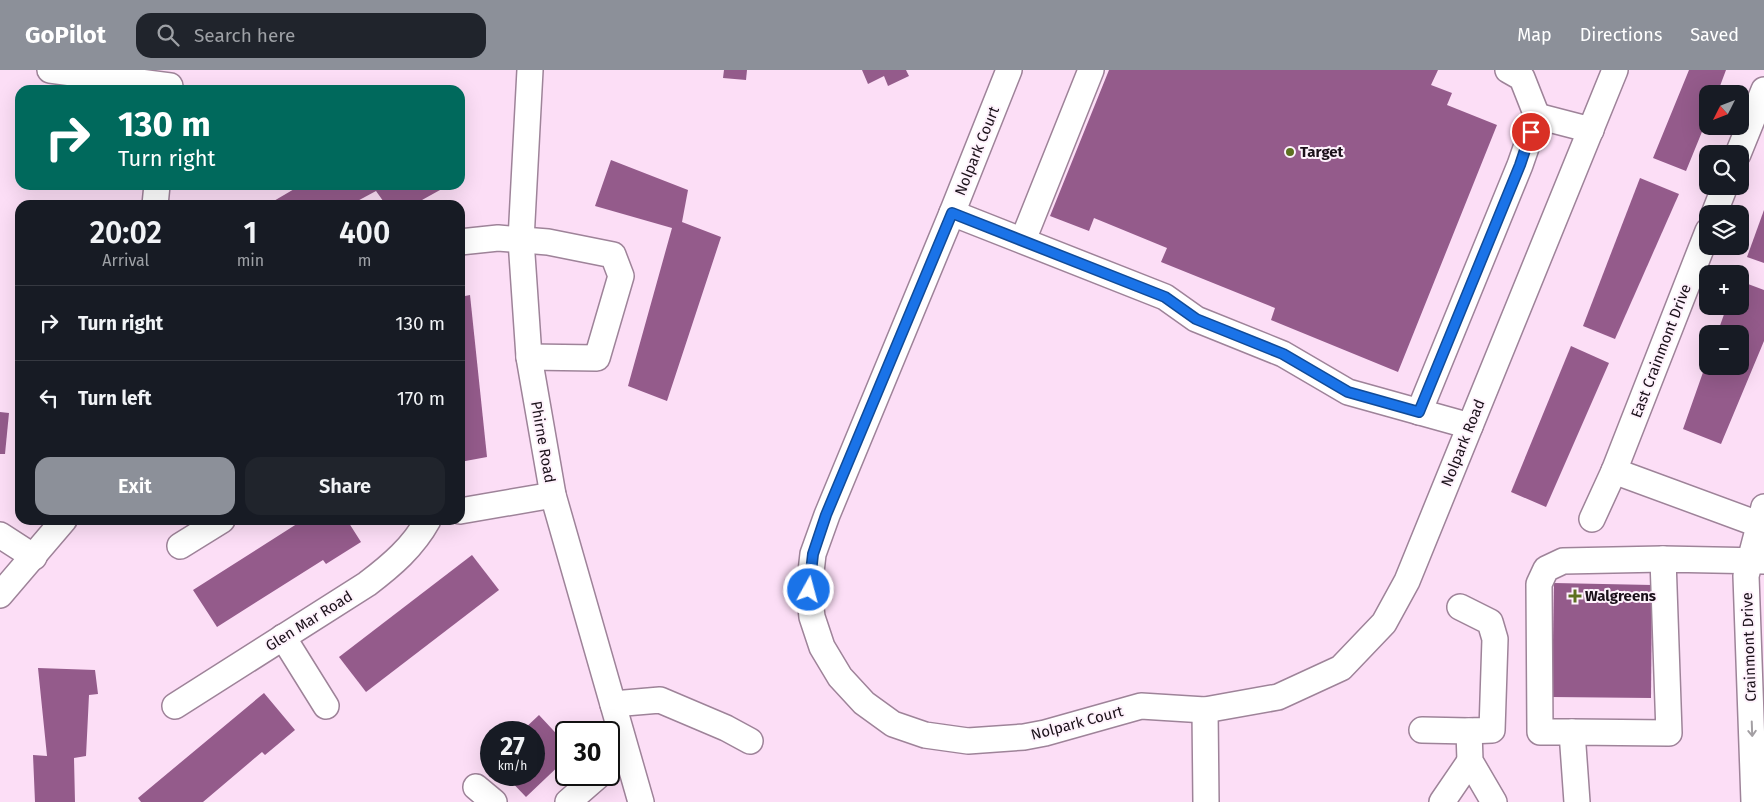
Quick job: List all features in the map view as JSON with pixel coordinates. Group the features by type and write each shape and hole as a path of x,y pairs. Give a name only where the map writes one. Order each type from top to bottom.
{"street":[{"path":"50,70 170,82"},
{"name":"Phirne Road","path":"530,70 521,240 529,357 553,495 613,704 614,721"},
{"name":"Nolpark Court","path":"1008,70 952,213 826,515 813,554 809,590 812,617 822,647 840,677 864,704 893,724 925,735 968,741 1024,737 1141,706 1205,710"},
{"path":"1023,240 1090,70"},
{"path":"1419,412 1520,165 1536,116 1522,78 1508,70"},
{"name":"Nolpark Road","path":"1205,710 1278,697 1341,668 1384,623 1407,581 1615,70"},
{"path":"1742,145 1764,90"},
{"path":"1536,116 1591,130"},
{"path":"952,213 1165,297 1196,319 1283,354 1348,392 1470,426"},
{"path":"465,241 498,238 521,240 613,255 621,276 597,358 529,357"},
{"name":"East Crainmont Drive","path":"1592,519 1614,471 1699,254"},
{"path":"1614,471 1762,523"},
{"path":"465,510 553,495"},
{"name":"Crainmont Drive","path":"1754,802 1746,576 1757,561 1762,523"},
{"path":"0,595 60,525"},
{"path":"180,546 214,525"},
{"name":"Glen Mar Road","path":"175,706 367,584 396,561 419,537 425,525"},
{"path":"0,535 34,557"},
{"path":"1663,559 1669,733 1540,732 1539,584 1546,569 1563,561 1663,559 1757,561"},
{"path":"1422,730 1469,732 1492,730 1495,639 1490,622 1460,607"},
{"path":"283,637 326,706"},
{"path":"613,704 660,700 726,728 750,741"},
{"path":"1205,710 1206,802"},
{"path":"1469,732 1470,761 1494,802"},
{"path":"1572,732 1578,802"},
{"path":"1442,802 1470,761"},
{"name":"Phirne Road","path":"620,765 641,802"},
{"path":"568,802 586,786"}],"building":[{"path":"724,70 747,70 746,80 723,78"},
{"path":"862,70 906,70 909,76 888,86 884,76 868,84"},
{"path":"1109,70 1438,70 1431,85 1452,93 1447,105 1497,125 1398,372 1271,320 1275,308 1161,262 1167,248 1094,218 1089,231 1050,216"},
{"path":"1689,70 1726,70 1720,85 1699,85 1699,135 1701,135 1686,171 1653,158"},
{"path":"611,160 688,190 682,222 721,237 667,401 628,386 672,228 595,206"},
{"path":"1640,178 1679,194 1615,339 1583,326"},
{"path":"292,190 440,190 422,200 382,200 376,191 359,200 276,200"},
{"path":"1764,210 1764,263 1747,257"},
{"path":"1749,284 1764,290 1764,341 1721,444 1683,429 1702,375 1749,375 1749,325 1720,325 1724,315 1749,315"},
{"path":"470,295 487,457 465,461 465,296"},
{"path":"1571,346 1609,363 1546,507 1511,492"},
{"path":"0,412 9,413 5,454 0,454"},
{"path":"295,525 350,525 361,542 326,564 323,560 217,627 193,590"},
{"path":"472,555 499,590 366,692 339,657"},
{"name":"Walgreens","path":"1554,583 1652,585 1651,698 1552,697"},
{"path":"38,668 95,670 98,694 89,695 86,756 74,758 75,802 35,802 33,755 47,756"},
{"path":"264,693 295,730 265,755 262,752 203,802 141,802 138,798"},
{"path":"539,715 545,721 533,721"},
{"path":"545,721 555,732 555,769 545,779"},
{"path":"516,786 538,786 526,797"}],"place":[{"name":"Target","path":"1290,152"},
{"name":"Walgreens","path":"1575,596"}],"route":[{"path":"809,590 813,554 826,515 952,213 1165,297 1196,319 1283,354 1348,392 1419,412 1520,165 1531,132"}]}
